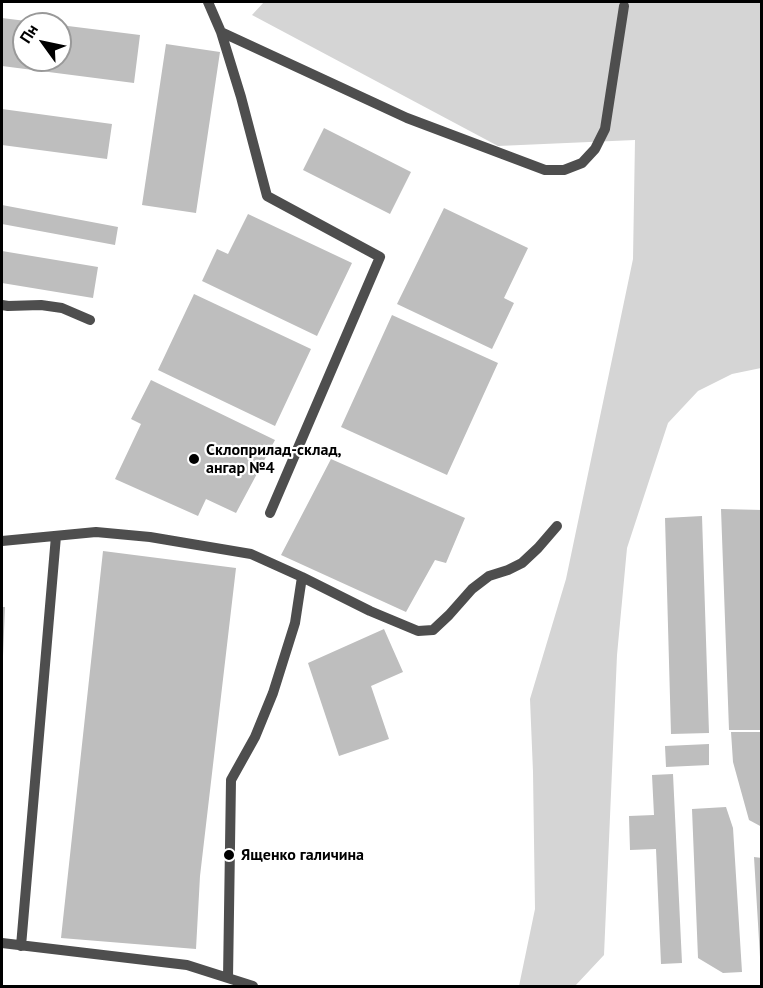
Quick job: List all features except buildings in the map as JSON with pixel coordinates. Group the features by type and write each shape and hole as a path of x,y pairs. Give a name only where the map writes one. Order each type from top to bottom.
{"lane":[{"path":"208,2 221,32 241,97 267,196 380,256 270,513"},
{"path":"221,32 407,118 545,170 564,170 582,163 595,149 605,129 624,6"},
{"path":"2,304 62,308 90,320"},
{"path":"2,541 96,532 161,539 251,554 370,611 418,631 433,630 472,589 489,576 508,570 522,562 557,526"},
{"path":"21,945 56,536"},
{"path":"228,978 231,780 255,737 273,693 295,623 302,577"},
{"path":"2,943 187,965 253,987"}],"shaded area":[{"path":"264,2 761,2 761,368 732,374 698,391 668,423 627,548 617,655 604,955 575,986 519,986 535,909 530,699 566,579 633,259 635,140 498,146 252,15"}],"place":[{"name":"Склоприлад-склад, ангар №4","path":"194,459"},
{"name":"Ященко галичина","path":"229,855"}]}
